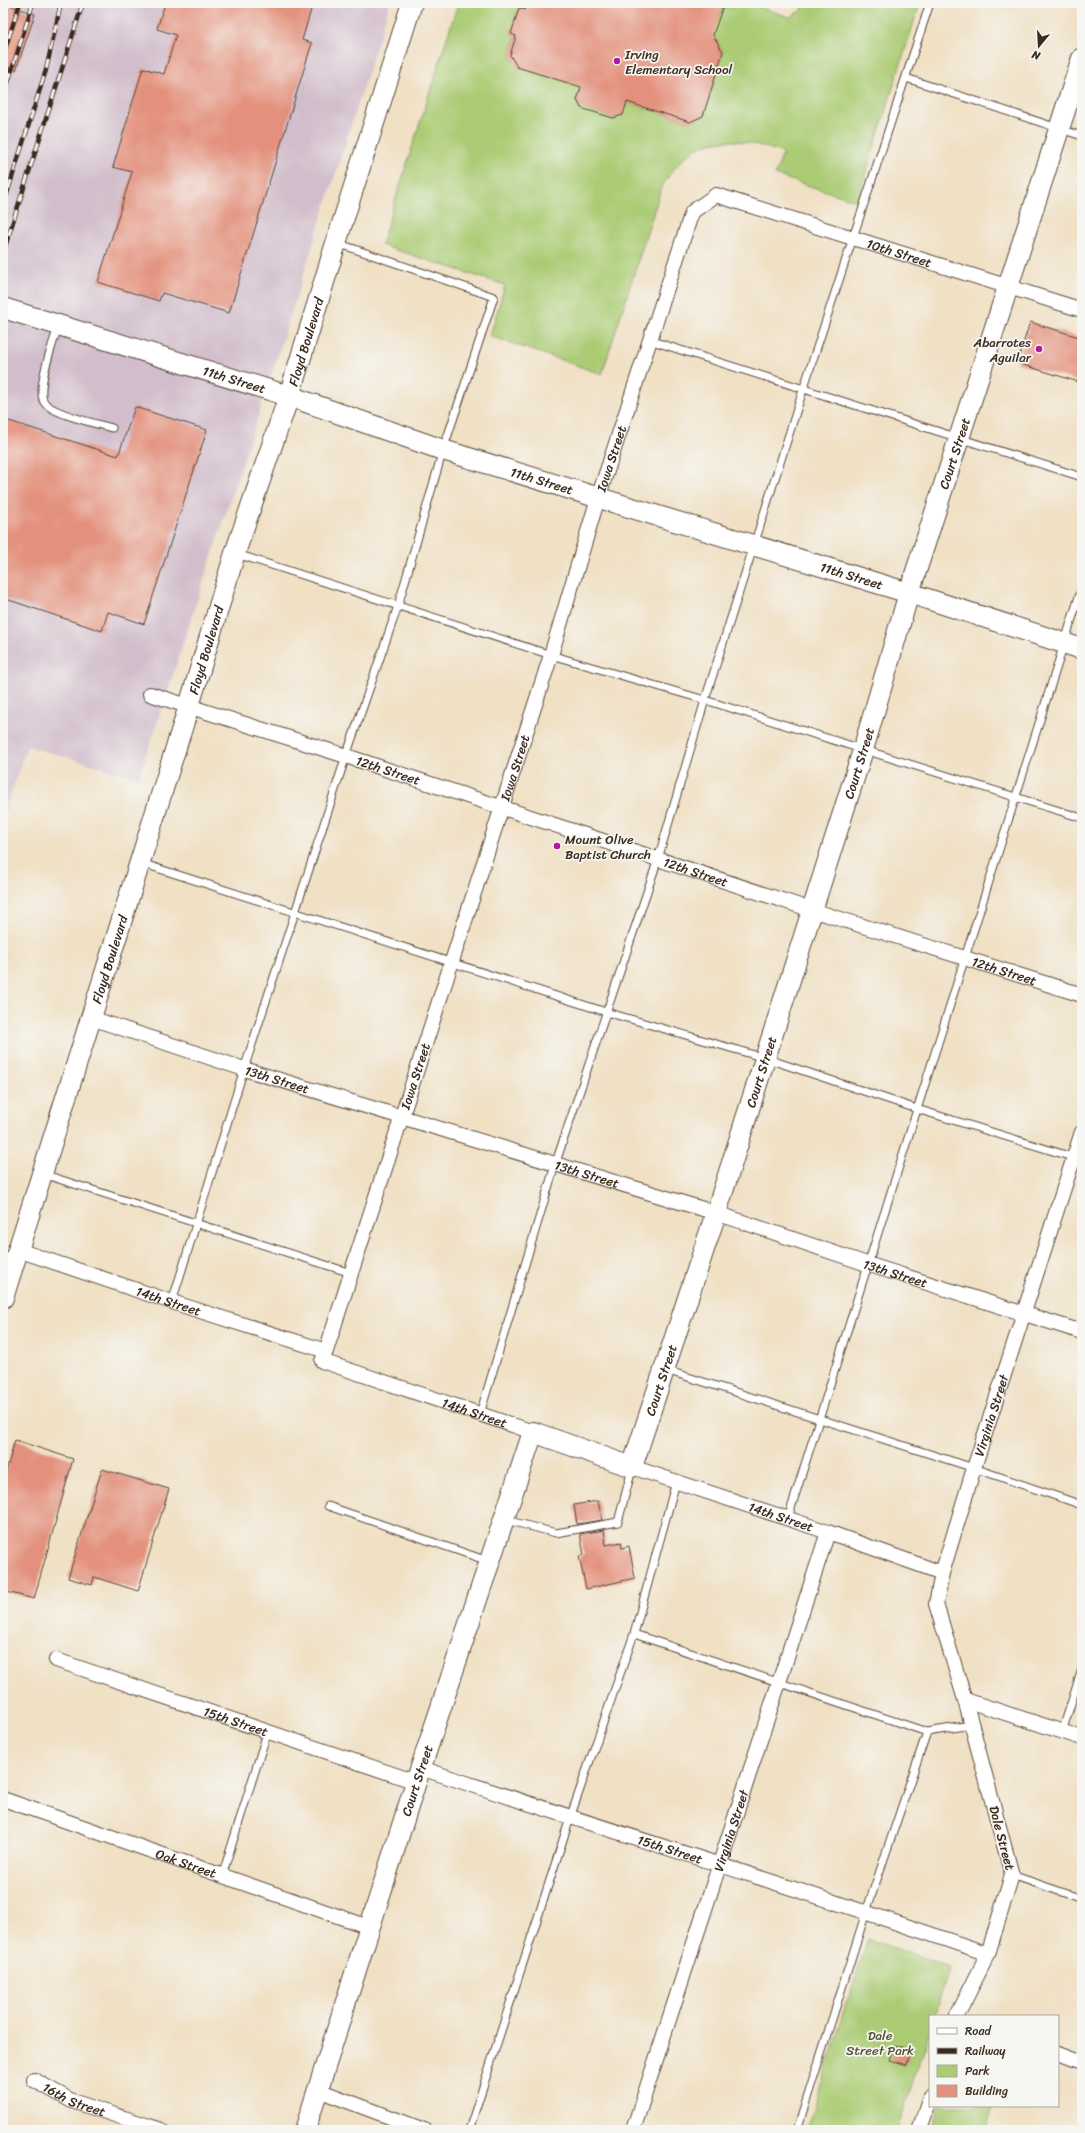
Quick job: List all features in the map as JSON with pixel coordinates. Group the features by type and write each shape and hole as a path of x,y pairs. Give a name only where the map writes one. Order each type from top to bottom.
{"main road":[{"name":"Floyd Boulevard","path":"3,1298 141,863 235,553 289,396 412,3"},
{"name":"Court Street","path":"632,1467 716,1213 863,750 909,593 958,438 1082,58"},
{"name":"11th Street","path":"3,308 289,396 443,450 909,593 1073,647"},
{"name":"Court Street","path":"305,2130 418,1775 502,1519 533,1432"},
{"name":"14th Street","path":"533,1432 632,1467"}],"street":[{"name":"10th Street","path":"716,195 1082,310"},
{"name":"Iowa Street","path":"326,1351 551,655 598,498 692,212 716,195"},
{"name":"12th Street","path":"150,694 346,756 812,910 966,957 1082,995"},
{"name":"13th Street","path":"91,1018 244,1069 716,1213 867,1264 1082,1332"},
{"name":"Virginia Street","path":"965,1700 936,1604 942,1573 1023,1313 1078,1158 1082,1132"},
{"name":"14th Street","path":"18,1250 172,1302 326,1351 322,1361 533,1432"},
{"name":"14th Street","path":"632,1467 788,1518 942,1573"},
{"name":"Virginia Street","path":"633,2130 828,1532"},
{"name":"15th Street","path":"56,1660 268,1730 418,1775 570,1818 866,1912 988,1954"},
{"name":"Dale Street","path":"958,2015 988,1954 1012,1875 965,1700"},
{"path":"965,1700 1082,1738"},
{"name":"Oak Street","path":"3,1799 369,1927"},
{"path":"1059,2053 1082,2062"},
{"name":"16th Street","path":"34,2080 72,2101 161,2130"},
{"path":"318,2090 424,2130"},
{"path":"919,2130 929,2100"}],"lane":[{"path":"480,1414 555,1165 658,859 705,700 803,390 930,3"},
{"path":"906,78 1082,136"},
{"path":"172,1302 244,1069 346,756 398,606 443,450 494,297 336,242"},
{"path":"58,325 43,381 42,391 44,402 53,409 112,428"},
{"path":"649,340 803,390 1082,477"},
{"path":"235,553 551,655 705,700 1082,818"},
{"path":"788,1518 1015,798 1073,647 1082,587"},
{"path":"141,863 606,1012 765,1058 917,1109 1078,1158"},
{"path":"42,1174 351,1273"},
{"path":"664,1369 974,1468 1082,1505"},
{"path":"502,1519 556,1533 618,1522 632,1467"},
{"path":"469,2130 570,1818 634,1634 676,1482"},
{"path":"328,1506 489,1561"},
{"path":"634,1634 927,1732 971,1725"},
{"path":"1062,1732 1082,1669"},
{"path":"222,1876 268,1730"},
{"path":"797,2130 866,1912 927,1732"},
{"path":"1012,1875 1082,1899"}],"shaded area":[{"path":"3,3 390,3 272,373 139,778 27,746 3,817"}],"green space":[{"path":"458,3 527,3 525,10 518,9 511,33 516,36 510,55 517,67 581,87 577,100 581,108 613,118 623,115 627,102 690,122 703,116 723,52 716,40 652,19 717,22 723,6 732,9 734,3 746,3 790,17 802,10 805,3 920,3 857,201 775,175 783,153 745,142 713,142 699,148 685,157 661,189 602,374 490,336 505,285 381,245"},
{"name":"Dale Street Park","path":"868,1939 950,1967 934,2015 929,2015 929,2032 897,2130 815,2130 807,2127"},
{"path":"939,2107 993,2107 986,2130 932,2130"}],"building":[{"path":"3,3 35,14 16,70 3,65"},
{"path":"165,3 313,3 302,40 312,43 229,313 162,293 159,301 98,282 132,172 113,167 143,68 164,74 176,35 157,29"},
{"name":"Irving Elementary School","path":"527,3 724,3 713,35 723,52 703,116 690,122 627,102 623,115 613,118 581,108 577,100 581,87 517,67 510,55 516,36 511,34 519,8 525,10"},
{"path":"1030,322 1082,338 1082,383 1017,363"},
{"path":"135,407 207,430 144,624 108,612 102,631 3,598 3,428 6,420 118,456"},
{"path":"15,1440 73,1459 34,1599 3,1591 3,1482"},
{"path":"102,1469 169,1489 138,1591 94,1577 92,1585 68,1578"},
{"path":"598,1501 602,1520 577,1524 574,1505"},
{"path":"604,1530 606,1545 621,1542 622,1548 629,1546 635,1578 586,1589 579,1556 584,1555 580,1534"},
{"path":"895,2045 910,2050 906,2065 890,2060"}],"railway":[{"path":"3,55 20,3"},
{"path":"3,98 33,3"},
{"path":"3,206 46,70 61,3"},
{"path":"3,253 83,3"}],"place":[{"name":"Irving Elementary School","path":"617,61"},
{"name":"Abarrotes Aguilar","path":"1039,349"},
{"name":"Mount Olive Baptist Church","path":"557,846"}]}
